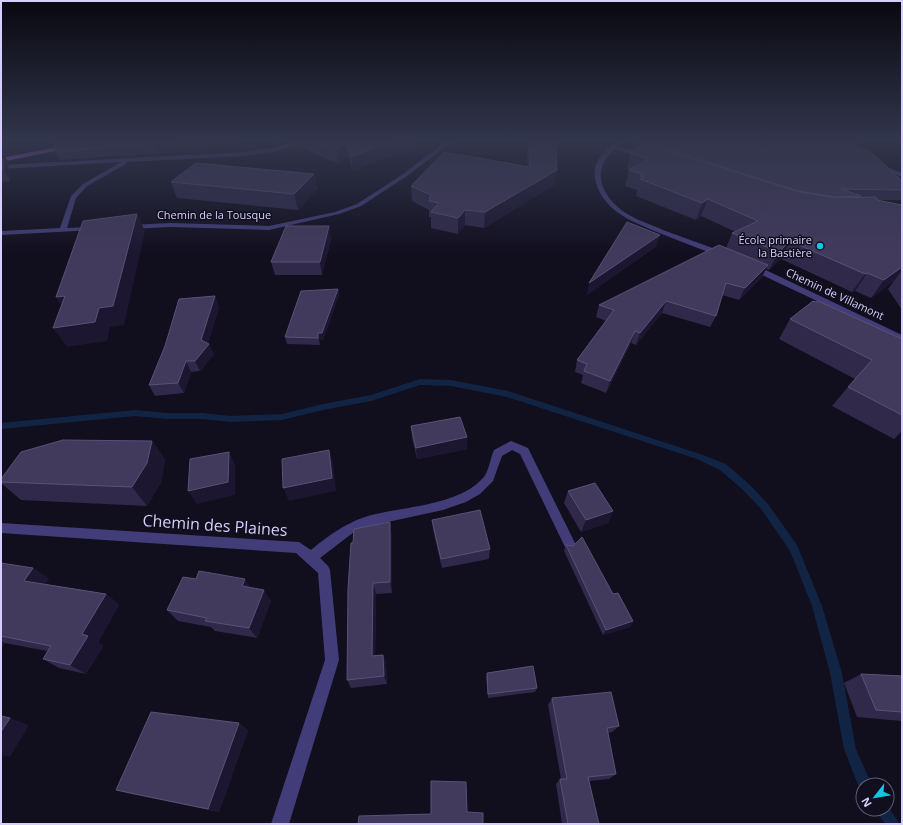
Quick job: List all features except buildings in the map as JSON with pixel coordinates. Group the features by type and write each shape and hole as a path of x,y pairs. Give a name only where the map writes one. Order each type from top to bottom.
{"street":[{"path":"63,230 73,197 86,185 97,178"},
{"name":"Chemin de la Tousque","path":"124,227 170,225 269,228 315,219 359,205 401,178"},
{"path":"599,178 599,183 613,206 624,214 645,225 726,257"},
{"path":"1,233 101,228"},
{"name":"Chemin de Villamont","path":"741,262 902,338"},
{"path":"311,558 350,528 382,518 449,502 476,493 488,481 498,453 512,446 524,451 570,545"},
{"name":"Chemin des Plaines","path":"1,528 299,548 324,570 332,660 280,824"}],"waterway":[{"path":"1,426 135,413 167,416 203,416 231,419 282,417 323,407 371,398 420,382 451,383 508,394 700,457 723,467 746,487 765,507 794,548 817,606 836,673 850,749 862,777"},
{"path":"888,817 893,824"}],"place":[{"name":"École primaire la Bastière","path":"820,246"}]}
